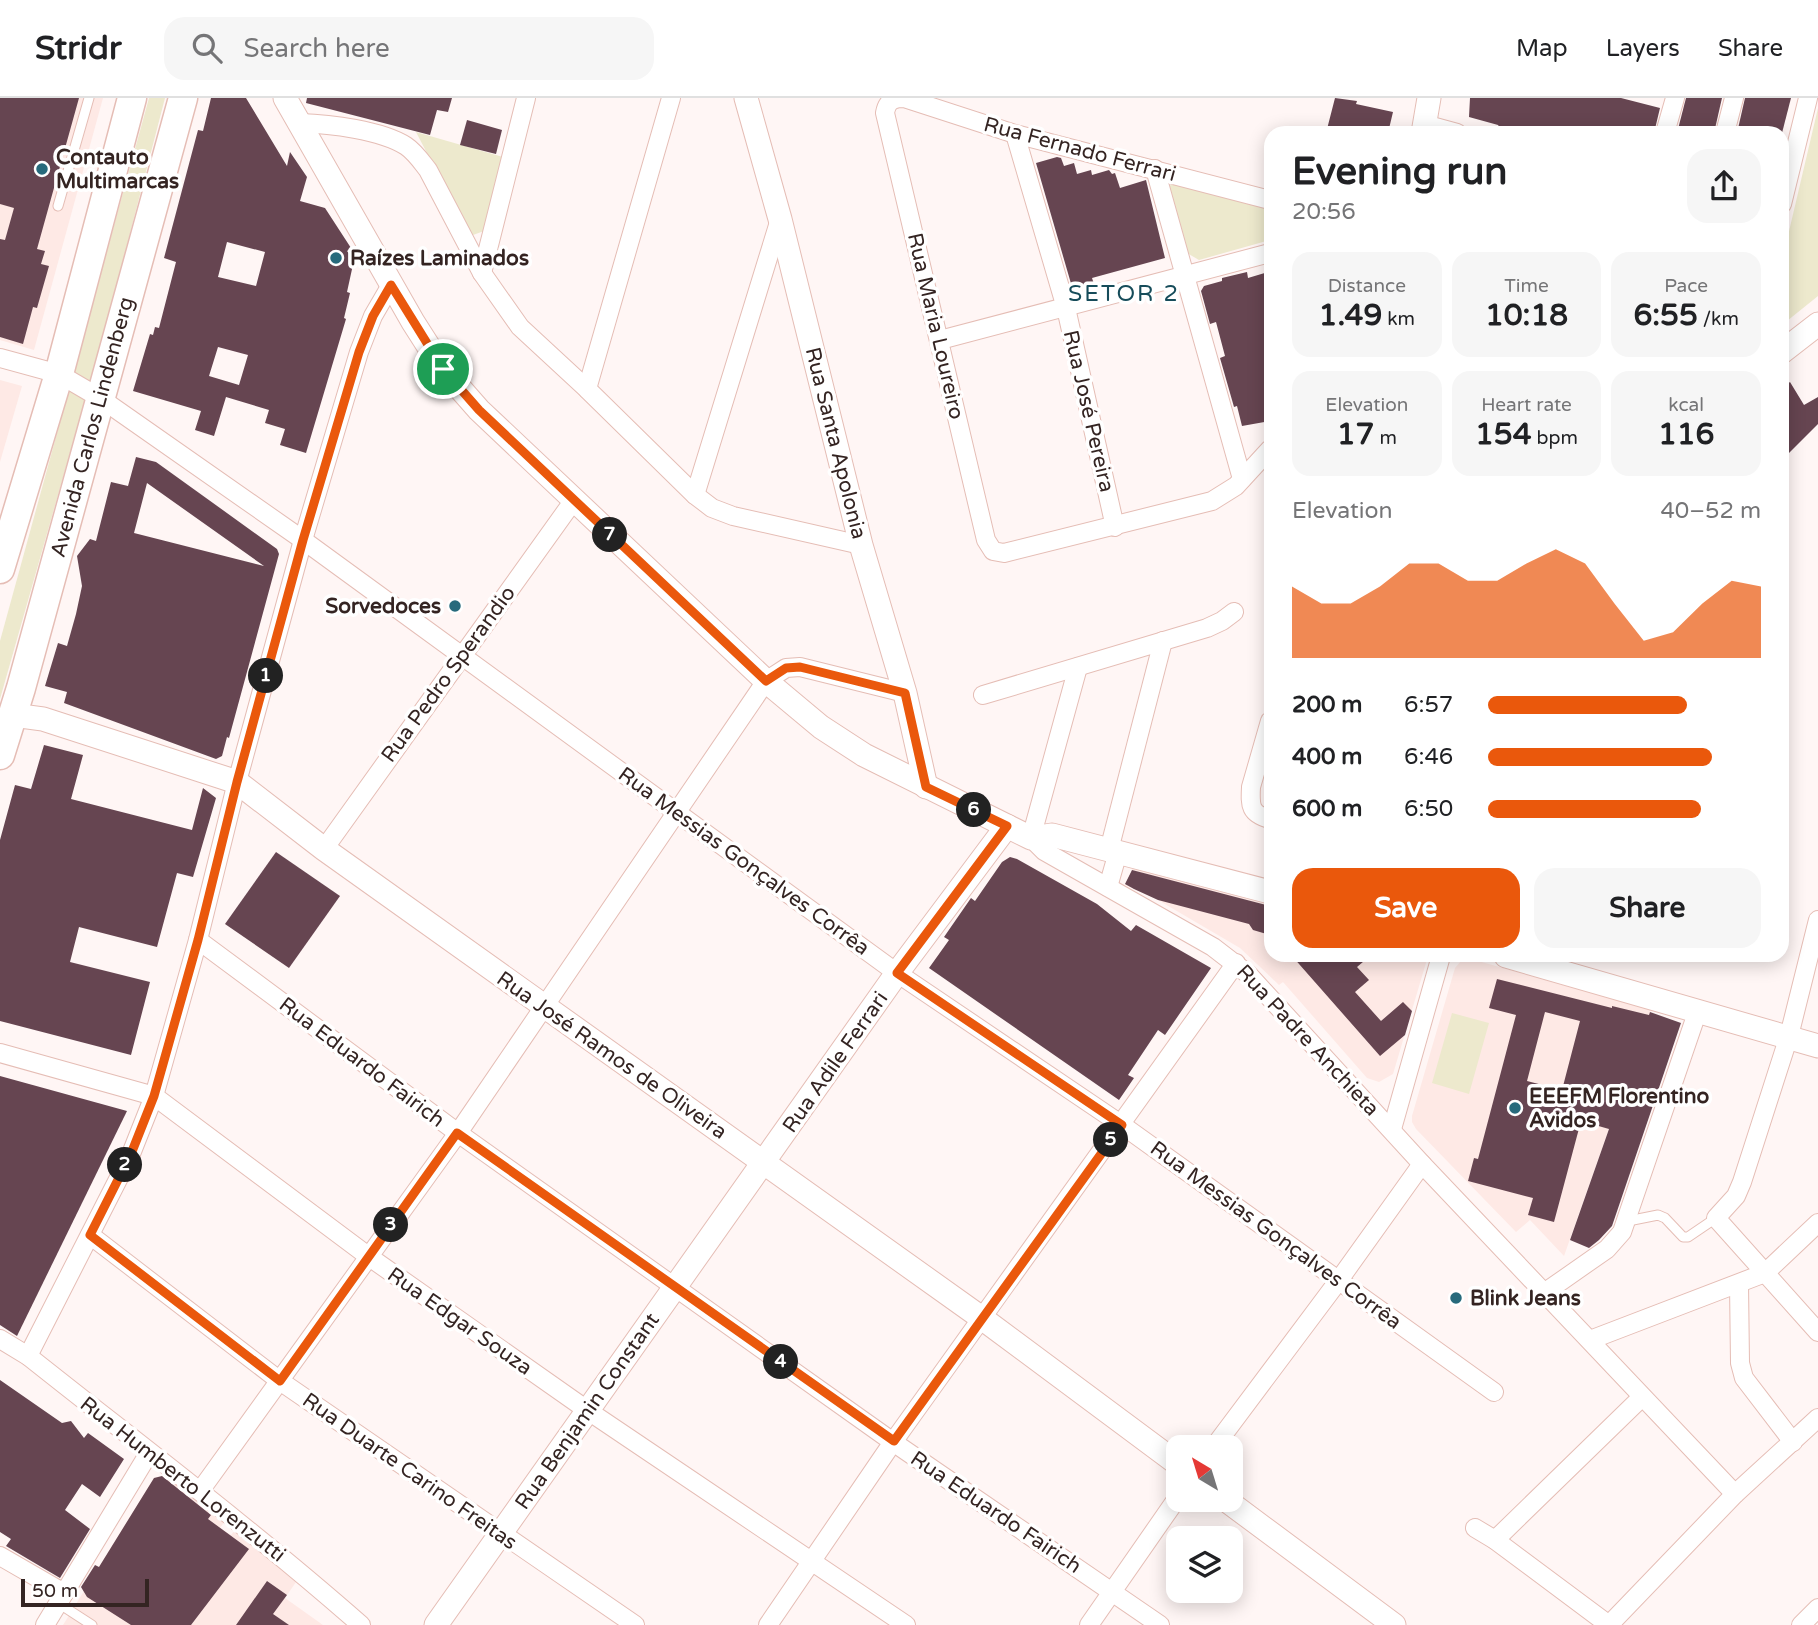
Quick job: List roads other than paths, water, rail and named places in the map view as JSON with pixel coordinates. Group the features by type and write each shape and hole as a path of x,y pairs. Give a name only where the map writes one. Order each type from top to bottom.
{"main road":[{"name":"Avenida Carlos Lindenberg","path":"0,755 6,714 100,398 183,98"},
{"path":"0,569 59,374 128,100"}],"street":[{"path":"285,98 391,285 443,369 479,410 574,500 766,681 821,727 864,755 1031,838 1052,835 1264,890"},
{"path":"482,273 526,98"},
{"path":"587,389 671,98"},
{"path":"1424,126 1429,98"},
{"path":"1667,126 1675,98"},
{"path":"1727,126 1734,98"},
{"path":"1789,175 1808,98"},
{"name":"Rua Fernado Ferrari","path":"891,101 904,99 1015,134 1264,198"},
{"name":"Rua Santa Apolonia","path":"742,100 780,219 861,545 905,693 926,787"},
{"name":"Rua Maria Loureiro","path":"891,101 886,106 885,113 986,540 993,551 1004,553 1115,527"},
{"path":"300,123 335,125 393,140 417,155 428,170 482,273 520,327 695,495 712,508 733,516 861,545"},
{"name":"Rua José Pereira","path":"1015,134 1066,308 1115,527"},
{"path":"1155,169 1241,479"},
{"path":"695,495 780,219"},
{"path":"940,340 1264,255"},
{"path":"28,1356 131,1154 154,1096 198,940 237,782 303,540 359,352 373,316 391,285"},
{"path":"1789,347 1818,324"},
{"name":"Rua Messias Gonçalves Corrêa","path":"0,358 59,374 100,398 303,540 897,973 1122,1125 1494,1392"},
{"path":"1115,527 1212,501 1230,491 1264,455"},
{"name":"Rua Pedro Sperandio","path":"324,849 574,500"},
{"path":"983,695 1215,625 1234,612"},
{"path":"1108,887 1163,641"},
{"path":"200,1491 457,1133 766,681 786,668 800,667 905,693"},
{"path":"1031,838 1078,667"},
{"name":"Rua José Ramos de Oliveira","path":"6,714 43,719 237,782 324,849 983,1320 1166,1455"},
{"path":"1263,815 1251,798 1251,787 1264,741"},
{"name":"Rua Adile Ferrari","path":"764,1163 897,973 1007,826"},
{"name":"Rua Padre Anchieta","path":"1031,838 1044,851 1213,947 1236,963 1263,989 1422,1164 1735,1494"},
{"path":"1818,920 1789,1036 1742,1182 1735,1196 1716,1218 1818,1332"},
{"name":"Rua Eduardo Fairich","path":"198,940 457,1133 1160,1625"},
{"path":"1392,1129 1439,962"},
{"path":"1527,962 1818,1046"},
{"path":"768,1625 894,1441 1236,963"},
{"path":"1544,1293 1607,1249 1616,1241 1628,1222 1698,1010"},
{"name":"Rua Edgar Souza","path":"0,1054 154,1096 368,1256 587,1410 906,1625"},
{"name":"Rua Benjamin Constant","path":"436,1625 674,1285 764,1163"},
{"path":"1223,1435 1422,1164"},
{"path":"1590,1340 1765,1273 1818,1223"},
{"name":"Rua Duarte Carino Freitas","path":"90,1235 280,1381 635,1625"},
{"path":"1740,1284 1741,1363 1744,1378 1793,1442"},
{"name":"Rua Humberto Lorenzutti","path":"0,1339 28,1356 286,1559 361,1625"},
{"path":"1495,1540 1642,1397"},
{"path":"1475,1528 1609,1625 1735,1494 1818,1418"},
{"path":"45,1625 149,1452"},
{"path":"1089,1625 1168,1512"},
{"path":"1242,1512 1394,1625"},
{"path":"0,1556 61,1598"},
{"path":"1801,1625 1818,1608"}],"lane":[{"path":"58,206 89,98"},
{"path":"1628,1222 1658,1215 1665,1218 1683,1237 1688,1237 1716,1218"},
{"path":"61,1598 92,1625"}],"place":[{"name":"Contauto Multimarcas","path":"42,169"},
{"name":"Raízes Laminados","path":"336,258"},
{"name":"Sorvedoces","path":"455,606"},
{"name":"EEEFM Florentino Avidos","path":"1515,1108"},
{"name":"Blink Jeans","path":"1456,1298"}],"district":[{"name":"SETOR 2","path":"1124,293"}]}
